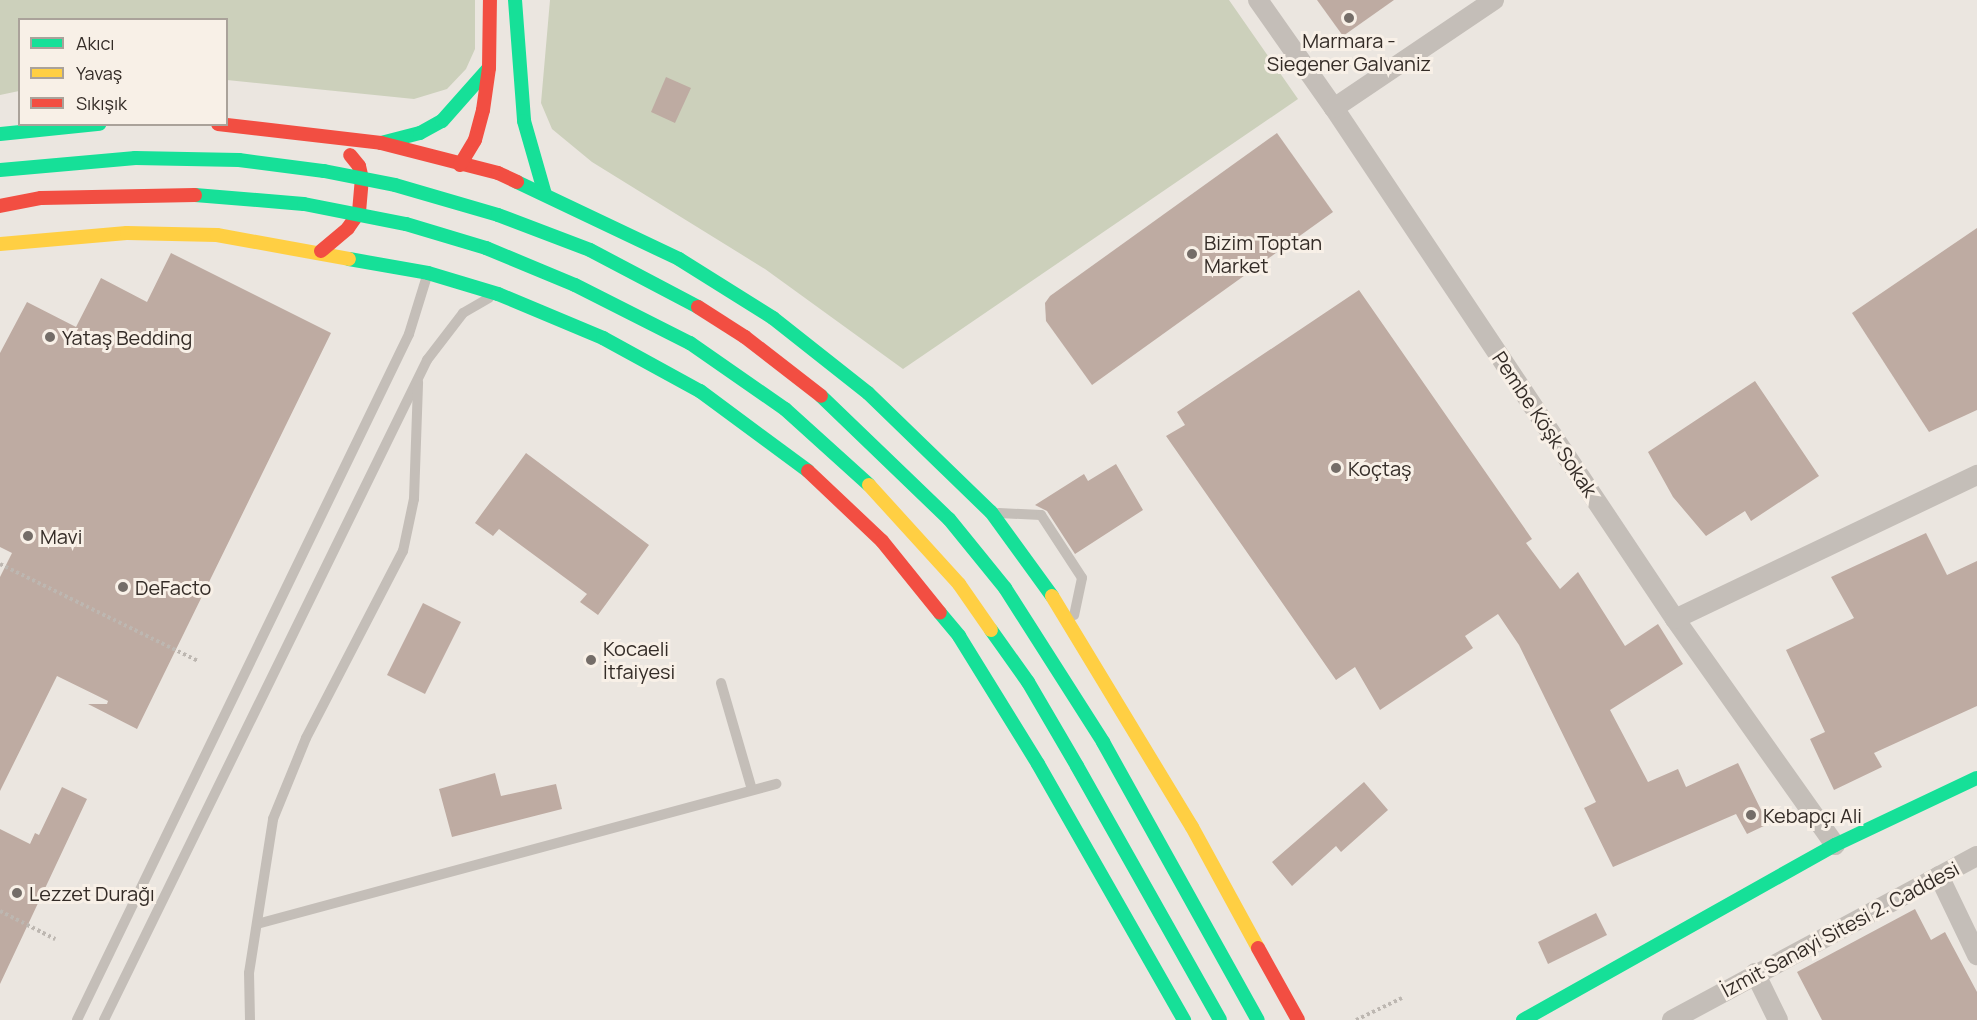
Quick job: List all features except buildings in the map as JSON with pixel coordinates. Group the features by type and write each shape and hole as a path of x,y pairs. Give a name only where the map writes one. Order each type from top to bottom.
{"main road":[{"path":"428,273 422,249 423,212 443,179 460,165 475,140 489,68 490,0"},
{"path":"498,294 518,283 543,252 553,223 524,121 515,0"},
{"path":"381,143 420,133 442,121 489,68"},
{"path":"228,125 381,143 498,173 679,259 773,318 868,393 992,512 1072,624 1192,826 1298,1020"},
{"path":"0,134 79,126"},
{"path":"321,251 348,228 363,197 359,166 338,139"},
{"path":"0,170 135,158 239,160 324,171 395,185 498,214 590,250 672,291 745,336 828,402 919,487 1005,588 1063,674 1103,742 1258,1020"},
{"path":"0,206 41,198 220,195 304,204 406,224 486,248 575,285 690,343 785,409 878,493 959,584 1028,682 1220,1020"},
{"path":"0,244 127,233 194,234 321,251 428,273 498,294 603,338 700,391 792,456 882,541 959,636 1139,935 1184,1020"},
{"path":"603,338 598,317 611,281 644,259 679,259"},
{"path":"1523,1020 1835,845 1977,778"}],"street":[{"name":"Pembe Köşk Sokak","path":"1258,0 1334,108 1675,619 1835,845"},
{"path":"1334,108 1494,0"},
{"path":"1675,619 1977,475"},
{"name":"İzmit Sanayi Sitesi 2. Caddesi","path":"1672,1020 1755,973 1977,856"},
{"path":"1938,876 1977,955"},
{"path":"1755,973 1778,1020"}],"lane":[{"path":"77,1020 409,334 428,273"},
{"path":"104,1020 418,378 447,329 463,314 498,294"},
{"path":"250,1020 249,973 264,859 287,781 403,551 414,499 418,378"},
{"path":"992,512 1041,515 1082,578 1072,624"},
{"path":"721,683 752,790"},
{"path":"1038,764 1048,807"},
{"path":"257,924 776,784"},
{"path":"1098,898 1139,935"}],"path":[{"path":"0,564 198,661"},
{"path":"0,911 55,939"},
{"path":"1356,1020 1402,998"}],"green space":[{"path":"0,0 475,0 475,49 466,69 447,89 414,99 228,80 228,18 18,18 18,91 0,95"},
{"path":"550,0 1229,0 1298,99 903,369 765,269 592,162 552,129 541,103"}],"traffic: fast":[{"path":"515,0 524,121 545,194"},
{"path":"381,143 420,133 442,121 488,69"},
{"path":"0,134 79,126"},
{"path":"0,170 135,158 239,160 324,171 395,185 498,215 590,250 698,307"},
{"path":"517,182 679,259 773,318 868,393 991,512 1052,596"},
{"path":"195,195 304,204 406,224 486,248 575,285 690,343 785,409 869,485"},
{"path":"349,259 428,273 498,294 603,338 700,391 808,471"},
{"path":"821,396 949,519 1005,588 1103,742"},
{"path":"940,613 959,636 1038,764 1184,1020"},
{"path":"991,630 1028,682 1077,766"},
{"path":"1103,742 1258,1020"},
{"path":"1077,766 1220,1020"},
{"path":"1523,1020 1835,845 1977,778"}],"traffic: slow":[{"path":"0,244 127,233 217,235 349,259"},
{"path":"869,485 959,584 991,630"},
{"path":"1052,596 1192,827 1258,948"}],"traffic: jam":[{"path":"460,165 475,140 483,110 489,68 490,0"},
{"path":"228,125 381,143 498,173 517,182"},
{"path":"321,251 348,228 359,212 362,179 359,166 350,155"},
{"path":"0,206 41,198 195,195"},
{"path":"698,307 745,337 821,396"},
{"path":"808,471 882,541 940,613"},
{"path":"1258,948 1298,1020"}],"place":[{"name":"Marmara - Siegener Galvaniz","path":"1349,18"},
{"name":"Bizim Toptan Market","path":"1192,254"},
{"name":"Yataş Bedding","path":"50,337"},
{"name":"Koçtaş","path":"1336,468"},
{"name":"Mavi","path":"28,536"},
{"name":"DeFacto","path":"123,587"},
{"name":"Kocaeli İtfaiyesi","path":"591,660"},
{"name":"Kebapçı Ali","path":"1751,815"},
{"name":"Lezzet Durağı","path":"17,893"}]}
